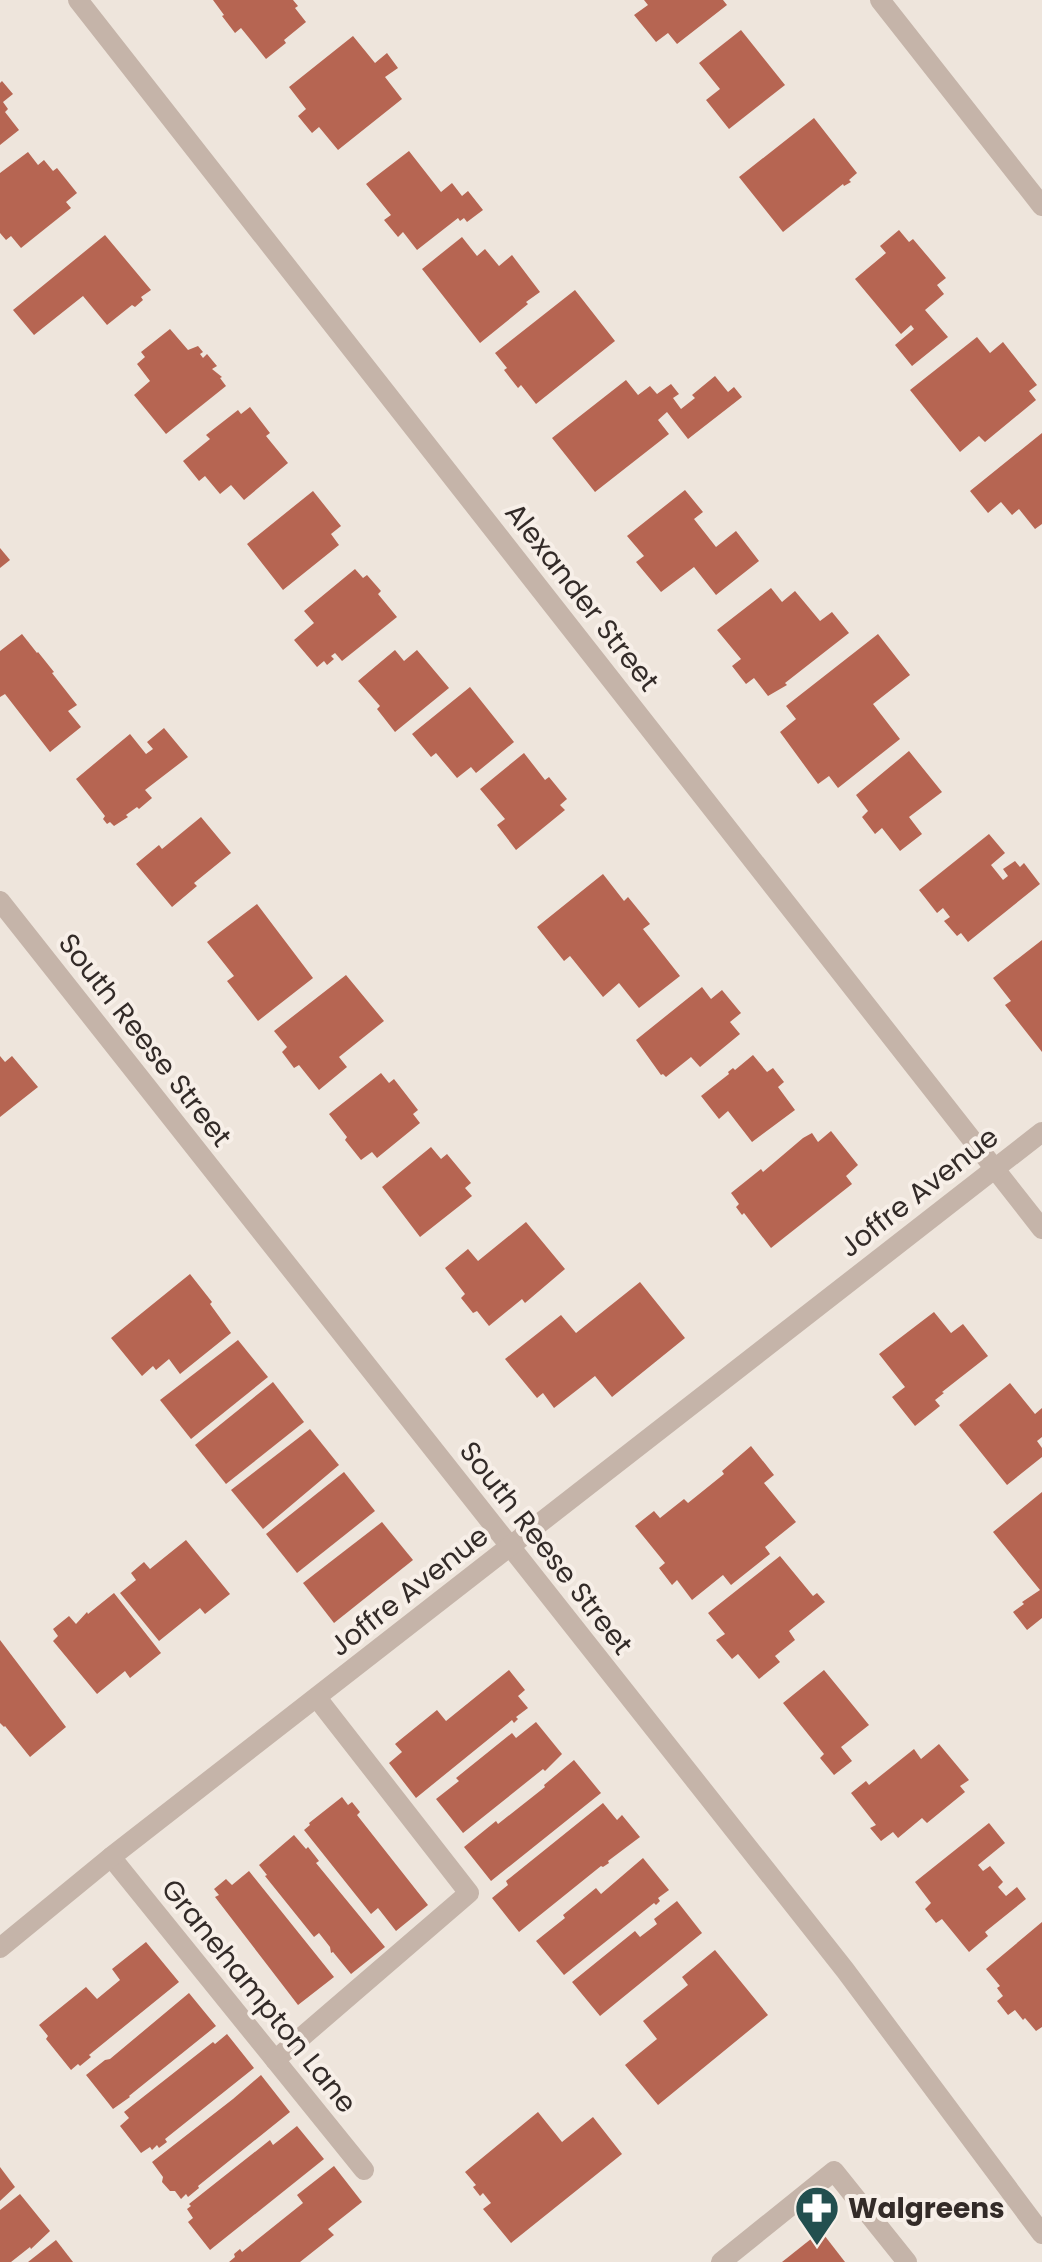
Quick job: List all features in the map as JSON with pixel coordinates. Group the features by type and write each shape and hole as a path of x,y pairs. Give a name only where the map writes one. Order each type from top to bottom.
{"street":[{"name":"Alexander Street","path":"78,0 1042,1229"},
{"path":"880,0 1042,206"},
{"name":"South Reese Street","path":"0,901 845,1970 1042,2234"},
{"name":"Joffre Avenue","path":"0,1948 111,1857 1042,1132"},
{"path":"275,2060 469,1893 317,1698"},
{"name":"Granehampton Lane","path":"111,1857 364,2170"},
{"path":"721,2262 834,2171 907,2262"}],"building":[{"path":"213,0 293,0 306,22 266,59 241,28 235,33"},
{"path":"644,0 723,0 727,5 677,44 668,33 656,42 634,15 648,5"},
{"path":"741,30 785,85 729,129 706,100 720,89 699,63"},
{"path":"353,36 375,63 387,53 398,68 385,77 402,99 338,150 319,127 312,133 298,116 306,109 289,87"},
{"path":"2,81 13,94 3,102 8,109 5,112 19,130 0,145 0,83"},
{"path":"814,118 857,173 849,180 851,182 843,184 783,232 739,177"},
{"path":"409,151 441,192 452,183 462,196 468,191 483,210 467,222 464,218 460,221 458,218 417,250 403,232 398,237 384,220 391,215 366,184"},
{"path":"28,152 38,165 44,160 53,171 57,168 77,193 66,202 71,208 21,248 11,236 6,240 0,233 0,173"},
{"path":"899,230 909,242 913,239 946,278 937,285 944,294 925,310 948,337 912,366 895,345 914,329 911,325 901,334 855,279 886,253 880,246"},
{"path":"105,235 151,290 141,297 143,300 135,307 132,305 107,325 83,296 34,335 13,310"},
{"path":"462,237 477,256 485,249 499,266 512,255 540,292 480,343 422,269"},
{"path":"575,290 615,341 536,404 521,385 518,388 495,353"},
{"path":"170,329 188,350 198,346 203,358 207,354 217,366 212,369 222,377 226,386 166,434 134,395 150,381 137,364 145,357 141,352"},
{"path":"977,337 990,353 1003,342 1037,385 1029,391 1036,400 985,442 979,436 960,452 910,390"},
{"path":"715,376 728,392 734,387 742,397 688,439 667,412 658,420 669,434 595,492 552,438 626,380 638,395 650,386 657,394 671,384 679,394 673,398 681,409"},
{"path":"250,407 270,433 266,436 288,463 244,500 231,485 220,494 205,476 199,481 183,461 210,439 206,435 238,410 241,414"},
{"path":"1042,433 1042,524 1035,529 1019,509 1012,515 1001,502 988,513 970,491"},
{"path":"685,490 703,512 694,519 716,547 736,531 759,561 716,595 694,567 661,592 636,562 644,556 627,536"},
{"path":"313,491 341,526 331,534 339,545 283,590 247,544"},
{"path":"0,548 10,560 0,568"},
{"path":"355,569 363,578 367,575 381,591 378,594 397,617 342,661 335,653 331,656 334,659 327,665 324,661 317,667 294,640 314,623 304,611"},
{"path":"771,588 782,602 795,591 820,621 832,612 849,633 785,683 787,685 768,696 754,678 746,684 732,666 741,659 717,630"},
{"path":"22,634 77,705 68,711 81,727 50,752 5,694 0,697 0,651"},
{"path":"878,634 910,675 873,704 900,739 838,788 829,776 818,784 780,732 796,719 786,706"},
{"path":"395,650 404,661 417,650 449,688 395,732 377,709 380,706 358,681"},
{"path":"470,687 514,742 476,773 471,767 457,778 436,753 431,757 412,734"},
{"path":"164,728 188,757 145,790 152,798 139,809 137,807 114,826 110,822 107,824 103,819 105,816 76,779 130,734 146,754 153,749 147,742"},
{"path":"909,751 942,792 909,817 922,834 900,851 882,828 875,834 862,817 868,811 856,795"},
{"path":"524,753 545,780 549,777 567,799 560,805 565,810 516,850 497,825 505,819 480,789"},
{"path":"201,817 231,853 194,883 197,886 172,907 136,864 159,845 162,849"},
{"path":"989,834 1005,853 991,865 1003,880 1008,876 1003,869 1015,861 1020,867 1024,863 1040,884 968,942 961,933 957,936 944,921 950,917 943,908 937,913 919,890"},
{"path":"603,874 624,901 628,897 650,924 643,929 680,976 639,1008 619,983 603,997 570,956 564,961 537,927"},
{"path":"257,904 313,978 258,1021 227,981 234,976 207,942"},
{"path":"1042,940 1042,1052 1005,1005 1011,1001 993,978"},
{"path":"346,975 384,1021 339,1057 347,1067 319,1090 299,1065 294,1068 282,1052 287,1047 274,1031"},
{"path":"702,987 711,999 722,990 741,1013 730,1022 740,1034 700,1067 691,1057 666,1077 661,1075 636,1040"},
{"path":"753,1055 767,1072 773,1068 784,1082 778,1087 795,1110 752,1142 728,1111 719,1119 701,1096"},
{"path":"0,1056 5,1062 12,1056 38,1087 0,1117"},
{"path":"381,1073 389,1083 394,1079 418,1110 413,1114 420,1123 377,1158 372,1152 361,1160 329,1114"},
{"path":"831,1131 858,1165 846,1176 852,1184 771,1248 736,1207 739,1204 731,1193 761,1169 763,1172 803,1138 812,1133 818,1142"},
{"path":"431,1147 441,1159 447,1154 471,1183 465,1188 472,1196 420,1237 382,1187"},
{"path":"526,1222 565,1269 525,1303 522,1299 489,1326 461,1298 465,1294 445,1268 468,1249 478,1261"},
{"path":"190,1274 231,1333 180,1374 169,1359 156,1370 153,1366 142,1376 111,1338"},
{"path":"640,1282 685,1338 612,1397 595,1376 554,1408 543,1393 537,1398 505,1359 561,1315 576,1333"},
{"path":"934,1312 951,1333 963,1324 988,1356 942,1392 935,1400 940,1406 915,1426 892,1397 905,1387 879,1354"},
{"path":"238,1340 268,1377 191,1439 160,1400"},
{"path":"273,1382 304,1422 226,1484 195,1445"},
{"path":"1010,1383 1035,1414 1042,1408 1042,1437 1037,1441 1042,1448 1042,1457 1007,1485 959,1425"},
{"path":"310,1429 339,1465 263,1529 231,1490"},
{"path":"751,1446 774,1475 764,1483 796,1522 765,1547 770,1554 731,1585 723,1575 692,1600 677,1580 672,1585 659,1568 665,1563 635,1526 654,1511 660,1518 684,1499 688,1503 724,1474 722,1471"},
{"path":"344,1472 375,1511 297,1573 266,1534"},
{"path":"1042,1492 1042,1618 1027,1630 1013,1612 1040,1590 993,1532"},
{"path":"382,1522 413,1560 334,1623 303,1583"},
{"path":"186,1540 230,1594 205,1614 200,1608 159,1641 120,1593 136,1580 131,1573 144,1562 150,1569"},
{"path":"780,1556 813,1596 817,1593 825,1602 789,1631 795,1640 775,1656 780,1662 759,1679 738,1654 732,1659 716,1640 725,1634 708,1613"},
{"path":"114,1593 161,1653 130,1678 125,1671 97,1694 53,1641 58,1636 53,1629 69,1616 76,1624"},
{"path":"0,1640 66,1727 30,1757 0,1723"},
{"path":"509,1670 525,1690 518,1696 528,1708 516,1717 518,1719 514,1723 512,1720 416,1798 389,1763 402,1752 395,1744 437,1710 446,1721"},
{"path":"824,1670 869,1725 841,1747 852,1761 834,1775 820,1758 824,1754 783,1703"},
{"path":"536,1722 562,1754 545,1771 543,1769 463,1833 436,1799 459,1781 456,1778 512,1733 516,1738"},
{"path":"939,1744 969,1780 960,1786 965,1792 927,1823 922,1818 898,1838 893,1832 881,1841 870,1828 876,1825 851,1793 866,1781 869,1785 914,1749 921,1759"},
{"path":"574,1760 601,1793 491,1881 464,1847 545,1787"},
{"path":"342,1797 348,1805 352,1802 360,1812 357,1815 428,1905 396,1931 378,1908 371,1914 304,1830"},
{"path":"603,1803 617,1820 622,1815 640,1837 519,1932 492,1898 508,1885 506,1881"},
{"path":"989,1823 1005,1843 978,1865 983,1871 990,1866 1003,1882 998,1887 1006,1896 1017,1887 1026,1899 985,1932 988,1936 969,1952 942,1919 936,1923 925,1909 931,1903 915,1882"},
{"path":"294,1835 306,1849 308,1847 319,1861 316,1863 385,1947 351,1974 331,1953 319,1933 314,1937 259,1865"},
{"path":"643,1858 669,1890 658,1898 660,1901 656,1905 654,1903 564,1975 536,1941 596,1888 601,1894"},
{"path":"249,1871 334,1977 298,2005 215,1897 219,1895 214,1889 226,1879 232,1885"},
{"path":"677,1901 702,1933 600,2016 572,1982 635,1931 640,1937 657,1924 654,1919"},
{"path":"1042,1922 1042,2027 1036,2031 1015,2010 1008,2015 997,2001 1003,1996 997,1988 1000,1986 986,1969"},
{"path":"146,1942 179,1982 89,2055 91,2057 80,2066 78,2064 71,2070 46,2039 48,2036 39,2025 86,1987 97,1999 120,1980 112,1969"},
{"path":"715,1950 768,2015 658,2105 625,2065 657,2039 643,2021 688,1985 682,1977"},
{"path":"189,1993 216,2026 113,2109 86,2075 110,2059"},
{"path":"227,2034 254,2068 165,2139 167,2142 159,2148 157,2145 141,2153 120,2126 129,2118 124,2112"},
{"path":"261,2075 290,2112 188,2197 186,2194 181,2199 162,2182 163,2177 152,2162"},
{"path":"538,2112 562,2142 593,2117 622,2154 511,2243 483,2209 491,2203 483,2193 480,2196 473,2187 476,2185 465,2172"},
{"path":"297,2126 324,2159 210,2250 188,2222 193,2218 187,2209 191,2206 189,2204 270,2140 273,2145"},
{"path":"334,2166 362,2202 328,2229 334,2235 300,2262 229,2262 240,2249 242,2252 303,2203 297,2195"},
{"path":"0,2167 15,2187 0,2201"},
{"path":"20,2194 50,2231 11,2262 0,2262 0,2210"},
{"name":"Walgreens","path":"821,2231 845,2262 782,2262"},
{"path":"56,2240 73,2262 28,2262"}],"place":[{"name":"Walgreens","path":"817,2247"}]}
